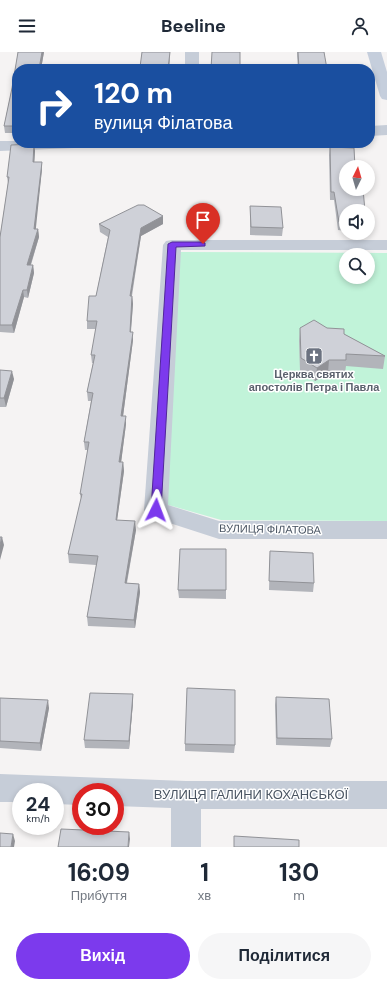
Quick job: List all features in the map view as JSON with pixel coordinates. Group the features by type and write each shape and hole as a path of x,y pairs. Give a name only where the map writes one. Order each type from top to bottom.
{"street":[{"path":"192,52 192,64"},
{"path":"374,52 387,96"},
{"path":"375,131 387,130"},
{"path":"0,146 12,146"},
{"name":"ВУЛИЦЯ ФІЛАТОВА","path":"387,245 172,244 156,510 219,530 387,530"},
{"path":"0,788 72,791"},
{"name":"ВУЛИЦЯ ГАЛИНИ КОХАНСЬКОЇ","path":"124,792 186,795 387,795"},
{"path":"186,795 186,847"}],"green space":[{"path":"180,252 339,253 339,284 375,284 375,253 387,253 387,521 221,520 165,504"}],"building":[{"path":"18,52 42,52 40,64 16,64"},
{"path":"142,52 170,52 169,64 140,64"},
{"path":"212,52 240,52 240,64 211,64"},
{"path":"298,52 324,52 326,64 299,64"},
{"path":"12,88 12,126 4,126"},
{"path":"11,145 12,148 34,148 33,162 42,162 34,229 38,229 27,265 33,265 27,290 23,290 12,325 0,325 0,237 9,177 7,177"},
{"path":"330,148 354,148 355,160 339,160 339,196 364,196 364,204 339,204 339,222 334,192 331,192"},
{"path":"138,205 144,205 163,216 141,228 130,296 132,296 130,332 133,332 121,416 126,416 119,462 123,462 116,520 135,521 125,583 139,584 134,620 87,617 98,556 68,554 82,494 80,494 89,442 84,442 93,393 87,392 95,355 91,355 97,321 87,321 89,296 96,296 110,230 99,224"},
{"path":"250,206 281,207 283,228 251,227"},
{"path":"314,320 327,328 344,329 344,334 385,356 346,354 346,360 329,360 317,368 301,358 300,328"},
{"path":"0,370 12,371 4,398 0,398"},
{"path":"180,549 226,549 226,590 178,590"},
{"path":"270,551 313,553 314,583 269,581"},
{"path":"187,688 235,690 235,745 185,744"},
{"path":"90,693 133,694 129,741 84,740"},
{"path":"276,697 329,699 332,739 277,738"},
{"path":"0,698 48,700 40,743 0,741"},
{"path":"64,829 72,829 72,835 124,835 124,832 129,832 128,847 58,847 60,835 64,835"},
{"path":"0,833 12,834 11,847 0,847"},
{"path":"234,836 299,840 299,847 234,847"}],"place":[{"name":"Церква святих апостолів Петра і Павла","path":"314,356"}],"route":[{"path":"156,510 172,244 203,244"}]}
